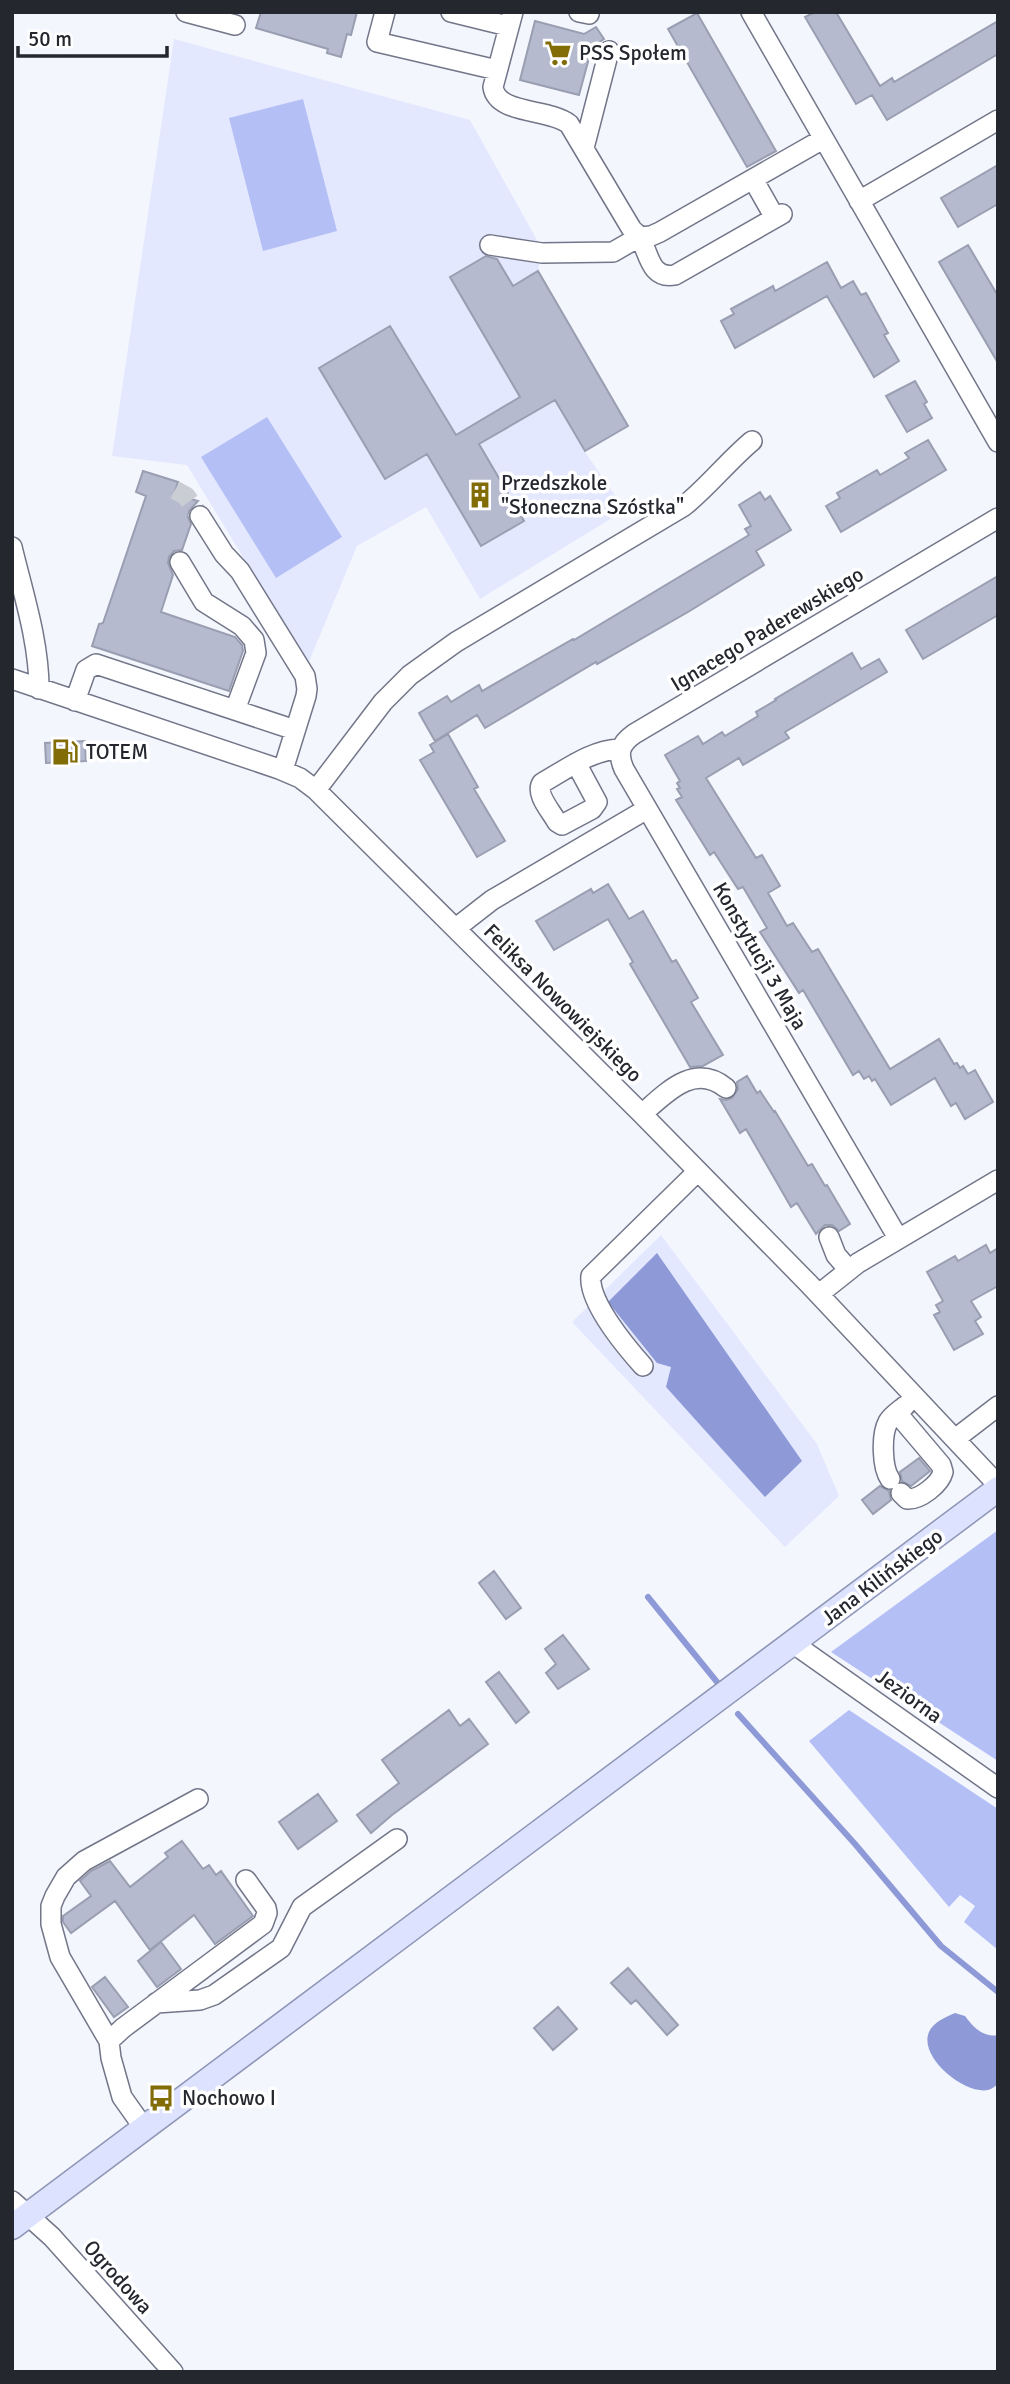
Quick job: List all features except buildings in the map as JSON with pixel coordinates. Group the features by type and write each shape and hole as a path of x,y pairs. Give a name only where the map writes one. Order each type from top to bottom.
{"main road":[{"name":"Jana Kilińskiego","path":"18,2214 145,2127 794,1644 998,1487"}],"street":[{"path":"186,12 235,25"},
{"path":"385,12 377,42 497,70"},
{"path":"451,12 510,19 493,87 498,100 503,104 565,121 639,237 652,265 663,275 681,272 778,216 753,179"},
{"path":"751,12 998,442"},
{"path":"584,148 609,51"},
{"path":"859,201 998,120"},
{"path":"490,245 542,253 613,252 639,237 660,232 823,139"},
{"path":"316,790 383,702 410,675 456,642 684,506 698,495 734,455 752,442"},
{"path":"200,516 225,554 240,571 305,676 307,689 283,770"},
{"name":"Ignacego Paderewskiego","path":"620,749 634,734 998,519"},
{"path":"12,547 36,649 39,689"},
{"path":"180,562 204,602 242,626 254,640 256,653 235,710"},
{"path":"75,701 86,670 96,664 295,730"},
{"name":"Feliksa Nowowiejskiego","path":"12,679 283,770 316,790 819,1294 998,1487"},
{"path":"456,928 492,900 647,808 624,769 620,749 601,751 576,763"},
{"name":"Konstytucji 3 Maja","path":"647,808 898,1238"},
{"path":"642,1114 663,1095 691,1079 713,1079 726,1088"},
{"path":"643,1366 629,1351 609,1321 593,1292 591,1276 698,1171"},
{"path":"819,1294 848,1269 998,1180"},
{"path":"829,1237 836,1255 848,1269"},
{"path":"897,1413 941,1465 943,1472 939,1481 917,1498 907,1499 886,1473 883,1463 888,1421 915,1396"},
{"path":"955,1439 998,1406"},
{"name":"Jeziorna","path":"794,1644 998,1788"},
{"path":"145,2127 122,2096 111,2059 109,2041 60,1957 51,1924 51,1906 66,1878 84,1861 198,1799"},
{"path":"156,2003 200,2000 214,1995 281,1948 302,1907 397,1839"},
{"path":"109,2041 263,1924 266,1908 246,1880"},
{"name":"Ogrodowa","path":"18,2214 52,2237 173,2372"}],"shaded area":[{"path":"174,39 470,120 542,249 538,271 628,426 585,452 625,510 480,599 426,507 357,546 308,664 187,465 112,456"},
{"path":"303,99 337,231 263,251 229,118"},
{"path":"267,417 342,537 276,578 201,457"},
{"path":"661,1235 817,1444 839,1496 785,1547 572,1322"},
{"path":"657,1253 802,1461 765,1497 666,1387 671,1367 657,1363 608,1302"},
{"path":"998,1530 998,1761 831,1652"},
{"path":"849,1710 998,1809 998,1950 964,1922 975,1906 960,1895 949,1907 809,1741"},
{"path":"955,2013 965,2016 975,2028 984,2033 998,2035 998,2084 991,2089 978,2090 956,2080 937,2063 930,2052 927,2042 931,2028"}],"waterway":[{"path":"648,1597 717,1682"},
{"path":"738,1714 855,1844 941,1946 998,1992"}],"tunnel":[{"path":"175,490 186,496 200,516"}],"place":[{"name":"PSS Społem","path":"558,53"},
{"name":"Przedszkole \"Słoneczna Szóstka\"","path":"480,495"},
{"name":"TOTEM","path":"65,752"},
{"name":"Nochowo I","path":"161,2098"}]}
